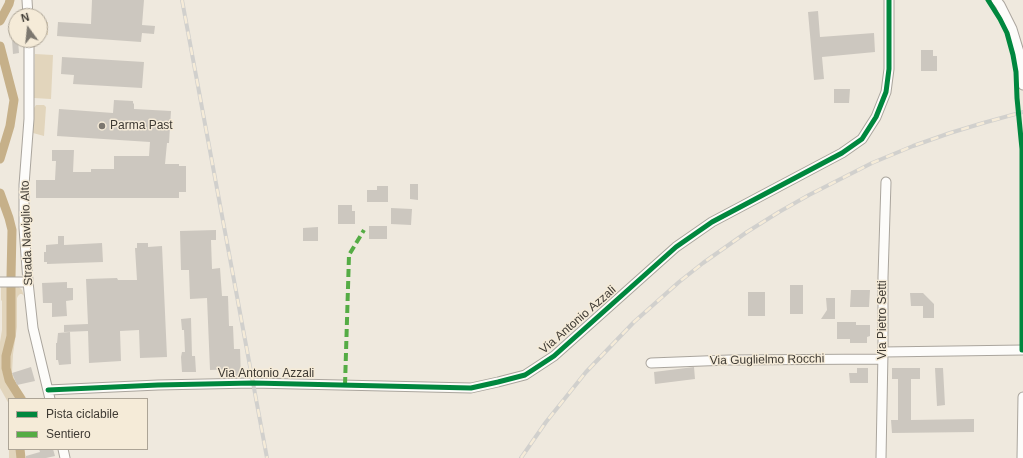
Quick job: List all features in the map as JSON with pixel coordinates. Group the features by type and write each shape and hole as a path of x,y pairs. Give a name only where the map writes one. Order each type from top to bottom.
{"street":[{"name":"Via Antonio Azzali","path":"49,395 152,386 253,383 471,388 525,375 554,356 676,247 712,222 842,153 862,139 876,117 886,92 889,69 890,0"},
{"path":"996,0 1012,29 1018,52 1023,85"},
{"name":"Strada Naviglio Alto","path":"29,48 29,119 24,179 24,228 34,332 49,395"},
{"name":"Via Pietro Setti","path":"880,458 886,182"},
{"path":"3,282 28,282"},
{"name":"Via Guglielmo Rocchi","path":"651,363 1023,350"},
{"path":"1022,458 1023,397"}],"shaded area":[{"path":"35,54 53,55 51,99 34,98"},
{"path":"36,105 44,105 46,107 44,136 33,133 34,108"},
{"path":"1,286 8,287 7,342 2,356 2,370 6,381 17,398 8,398 8,402 0,388 0,342 2,330"},
{"path":"15,287 19,287 24,296 20,294 17,298 17,327 12,373 17,385 26,398 22,398 8,368 15,327 12,294"},
{"path":"9,450 17,450 18,458 9,458"}],"building":[{"path":"92,0 144,0 142,25 155,26 154,34 142,33 141,42 57,36 58,22 91,24"},
{"path":"818,11 820,37 874,33 875,52 822,57 824,79 814,80 808,12"},
{"path":"13,48 19,48 19,53 13,54"},
{"path":"921,50 933,50 933,56 937,56 937,71 921,71"},
{"path":"62,57 144,62 142,88 73,84 74,75 61,74"},
{"path":"834,89 850,89 849,103 834,103"},
{"path":"114,100 133,101 134,109 171,111 169,143 167,143 165,164 179,164 179,166 186,166 186,192 179,192 179,198 36,198 36,180 55,180 56,161 52,161 52,150 74,150 73,172 91,172 91,169 114,169 114,156 149,156 150,142 57,136 59,109 113,113"},
{"path":"410,184 418,184 418,200 410,199"},
{"path":"377,186 388,186 388,202 367,202 367,190 377,190"},
{"path":"338,205 352,205 352,211 355,211 355,224 338,224"},
{"path":"391,208 412,209 411,225 391,224"},
{"path":"369,226 387,226 387,239 369,239"},
{"path":"318,227 318,241 303,241 303,228"},
{"path":"216,230 216,240 211,240 212,269 220,268 222,296 228,296 229,326 233,326 234,349 240,349 241,376 234,376 234,369 210,370 207,298 190,299 189,270 181,270 180,231"},
{"path":"58,236 64,236 64,245 102,243 103,262 47,264 47,262 44,262 46,245 58,244"},
{"path":"137,243 148,243 148,247 162,246 167,357 140,358 139,330 120,331 121,361 89,363 88,331 64,332 64,325 88,324 86,279 117,278 118,280 137,280 135,248 137,248"},
{"path":"67,282 67,288 73,288 73,300 66,301 67,316 52,317 52,303 43,303 42,283"},
{"path":"790,285 803,285 803,314 790,314"},
{"path":"851,290 870,290 869,307 850,307"},
{"path":"748,292 765,292 765,316 748,316"},
{"path":"910,293 923,293 934,304 934,318 923,318 923,306 911,306"},
{"path":"826,298 835,298 835,319 821,319 827,310"},
{"path":"191,318 192,356 195,356 196,372 182,372 181,357 182,352 185,352 184,330 182,330 181,319"},
{"path":"837,322 856,322 856,325 870,325 870,336 867,337 867,343 850,343 850,339 837,339"},
{"path":"70,332 71,364 59,365 58,360 56,360 56,343 58,333"},
{"path":"31,367 35,381 17,385 12,373"},
{"path":"694,367 695,379 655,384 654,372"},
{"path":"857,368 868,368 868,383 850,383 849,373 857,373"},
{"path":"892,368 920,368 920,379 911,379 911,420 974,419 974,432 892,433 891,420 898,420 898,379 892,379"},
{"path":"935,368 943,368 945,405 937,406"},
{"path":"39,450 53,450 55,456 46,458 26,458 26,456 40,452"}],"waterway":[{"path":"0,21 10,0"},
{"path":"0,46 14,100 10,126 0,159"},
{"path":"0,193 12,230 11,277"},
{"path":"11,287 11,336 6,356 6,368 9,380 20,398"},
{"path":"20,450 21,458"}],"railway":[{"path":"182,0 267,458"},
{"path":"521,458 546,422 586,372 634,322 679,282 747,232 809,195 872,163 950,133 1023,112"}],"marked path":[{"path":"345,385 349,255 364,230"}],"cycle path":[{"path":"48,390 158,385 253,383 471,388 525,375 554,356 676,247 712,222 842,153 862,139 876,117 886,92 889,69 889,0"},
{"path":"988,0 1007,33 1016,72 1022,149 1023,350"}],"place":[{"name":"Parma Past","path":"102,126"}]}
